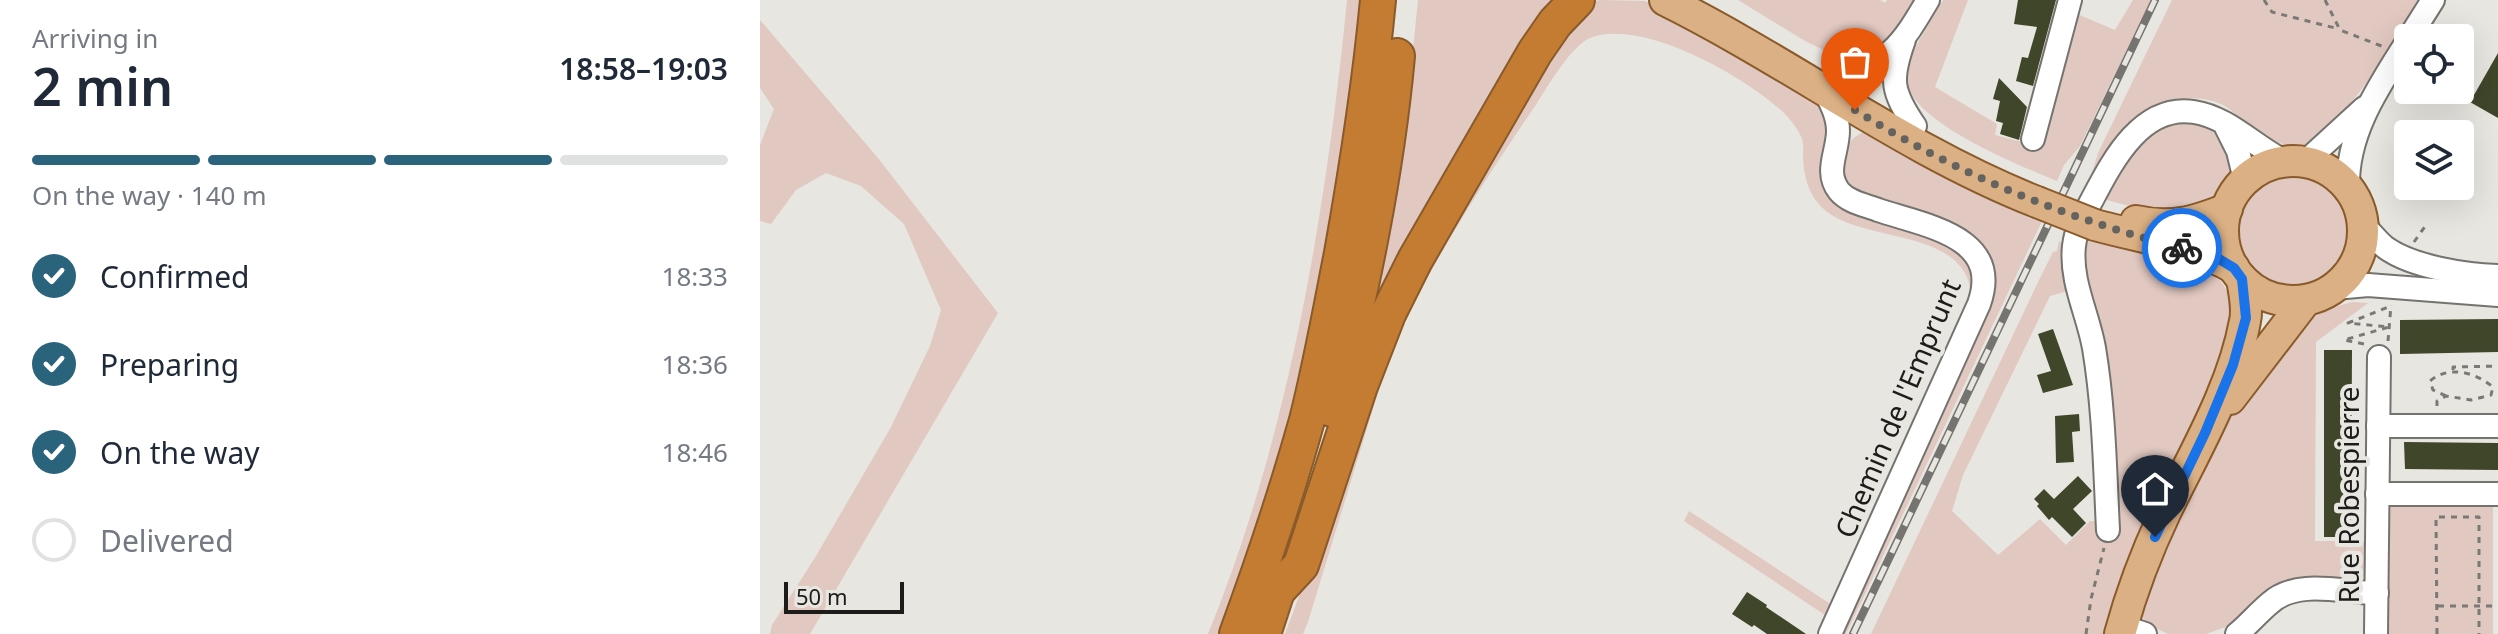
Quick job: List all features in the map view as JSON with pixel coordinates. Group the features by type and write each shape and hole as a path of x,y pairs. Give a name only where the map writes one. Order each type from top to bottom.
{"highway":[{"path":"1237,634 1285,494 1307,417 1333,302 1370,87 1378,0"},
{"path":"1263,634 1329,423 1357,309 1380,184 1402,0"},
{"path":"1277,591 1301,565 1360,386 1388,314 1535,52 1555,23 1577,0"}],"main road":[{"path":"1665,0 1915,126 2041,195"},
{"path":"1704,0 1829,82 1884,127 1963,171 2041,195 2219,259 2238,274 2256,290 2271,297 2288,301 2306,300 2335,288 2348,275 2358,259 2364,226 2361,209 2348,186 2321,166 2294,162 2258,170 2233,194 2227,209 2224,239 2238,274 2246,318 2233,365 2205,433 2146,557 2129,631"},
{"path":"2098,217 2174,226 2227,209"},
{"path":"2205,433 2306,300"}],"street":[{"path":"1915,126 1900,103 1894,81 1905,39 1928,0"},
{"path":"2033,139 2070,0"},
{"path":"2418,24 2433,0"},
{"path":"1829,82 1871,66 1891,54 1905,39"},
{"path":"2348,186 2347,167 2368,105 2394,63"},
{"name":"Chemin de l'Emprunt","path":"1829,82 1837,123 1832,173 1840,192 1862,205 1958,238 1976,255 1985,281 1979,304 1830,634"},
{"path":"2108,530 2103,426 2094,346 2074,272 2073,249 2077,229 2108,170 2131,137 2154,120 2178,112 2194,112 2223,123 2265,152 2294,162 2330,142 2368,105"},
{"path":"2223,123 2238,151 2245,180"},
{"path":"1836,147 1858,129 1884,127"},
{"path":"2364,226 2388,249 2404,258 2460,272 2498,276"},
{"path":"2335,288 2368,285 2498,295"},
{"name":"Rue Robespierre","path":"2376,634 2380,350"},
{"path":"2378,426 2498,426"},
{"path":"2377,494 2498,494"},
{"path":"2237,634 2270,603 2291,592 2324,589 2377,593"}],"path":[{"path":"2264,0 2272,12 2394,41"},
{"path":"2325,0 2340,30"},
{"path":"2389,327 2344,340 2380,350 2389,327 2391,306 2396,294"},
{"path":"2389,327 2348,323 2391,306"},
{"path":"2453,372 2453,367 2498,366"},
{"path":"2453,372 2481,377 2495,386 2491,395 2471,400 2446,396 2433,390 2430,381 2440,373 2453,372"},
{"path":"2437,426 2437,401 2446,396"},
{"path":"2437,634 2436,517 2479,517 2479,634"},
{"path":"2086,634 2108,530"},
{"path":"2437,606 2498,606"}],"shaded area":[{"path":"1347,0 1360,0 1355,52 1341,156 1313,311 1282,441 1250,552 1220,634 1208,634 1261,481 1300,322 1328,161"},
{"path":"1418,0 1563,0 1368,331 1393,208"},
{"path":"1599,0 1645,1 1695,25 1826,109 1829,184 1936,235 1976,267 1970,298 1968,280 1958,264 1943,252 1842,221 1820,206 1806,180 1803,141 1797,130 1785,114 1746,84 1665,43 1612,34 1590,38 1575,49 1560,67 1497,163 1439,256 1405,320 1390,353 1308,622 1303,634 1285,634 1421,269 1583,6"},
{"path":"1738,0 1880,0 1885,3 1887,0 1917,0 1888,44 1845,68 1832,64 1836,56"},
{"path":"1943,0 1968,0 1935,87 1997,124 1995,135 2042,147 2077,14 2115,30 2133,0 2151,0 2080,146 2064,165 2057,181 1965,138 1921,106 1908,89 1908,63"},
{"path":"2172,0 2419,0 2407,24 2394,24 2394,43 2364,86 2334,123 2308,144 2294,146 2278,143 2257,132 2223,105 2189,98 2162,107 2092,173 2098,153"},
{"path":"760,20 878,158 998,313 810,634 770,634 772,625 891,427 930,346 941,310 904,224 861,186 826,173 796,190 771,224 760,221 760,145 774,109 760,88"},
{"path":"2173,120 2193,121 2215,128 2233,164 2228,182 2216,196 2187,210 2170,211 2103,199 2135,145"},
{"path":"1864,132 1873,132 2044,217 1846,634 1836,634 1988,262 1859,196 1838,177 1848,145"},
{"path":"2294,173 2316,178 2336,190 2348,210 2353,232 2348,254 2336,274 2316,286 2294,291 2272,286 2252,274 2240,254 2235,232 2240,210 2252,190 2272,178"},
{"path":"2085,232 2212,271 2226,289 2233,311 2221,366 2132,554 2108,634 1871,634 2040,278 2053,252 2057,251 2059,241 2064,245 2068,291 2050,296 1963,475 1952,511 1998,555 2040,519 2066,545 2090,521 2098,521 2117,533 2111,387 2082,261"},
{"path":"2352,302 2368,303 2316,342 2315,541 2369,541 2369,574 2206,634 2168,634 2148,624 2141,615 2170,537 2239,400 2294,327 2334,307"},
{"path":"2385,501 2493,502 2493,634 2385,634"},
{"path":"1689,511 1832,605 1831,619 1684,521"}],"building":[{"path":"2018,0 2056,0 2033,86 2016,81 2022,57 2028,58 2037,27 2014,24"},
{"path":"2498,53 2498,118 2474,104 2474,95"},
{"path":"1999,78 2027,107 2019,140 2000,134 2003,123 1996,121 2000,101 1993,99"},
{"path":"2498,319 2498,352 2400,354 2400,320"},
{"path":"2053,329 2073,385 2043,393 2037,375 2051,371 2038,334"},
{"path":"2324,350 2352,350 2351,537 2324,537"},
{"path":"2079,414 2080,431 2072,432 2074,462 2056,463 2055,416"},
{"path":"2404,442 2498,443 2498,470 2405,469"},
{"path":"2078,476 2092,491 2073,509 2086,523 2072,537 2052,517 2049,520 2034,499 2044,489 2054,499"},
{"path":"1747,592 1806,634 1767,634 1732,614"}],"railway":[{"path":"1853,634 2155,0"}],"way so far":[{"path":"1855,110 1963,171 2011,192 2095,225 2182,248"}],"route":[{"path":"2155,537 2205,433 2233,365 2246,318 2242,279 2234,268 2219,259 2182,248"}]}
